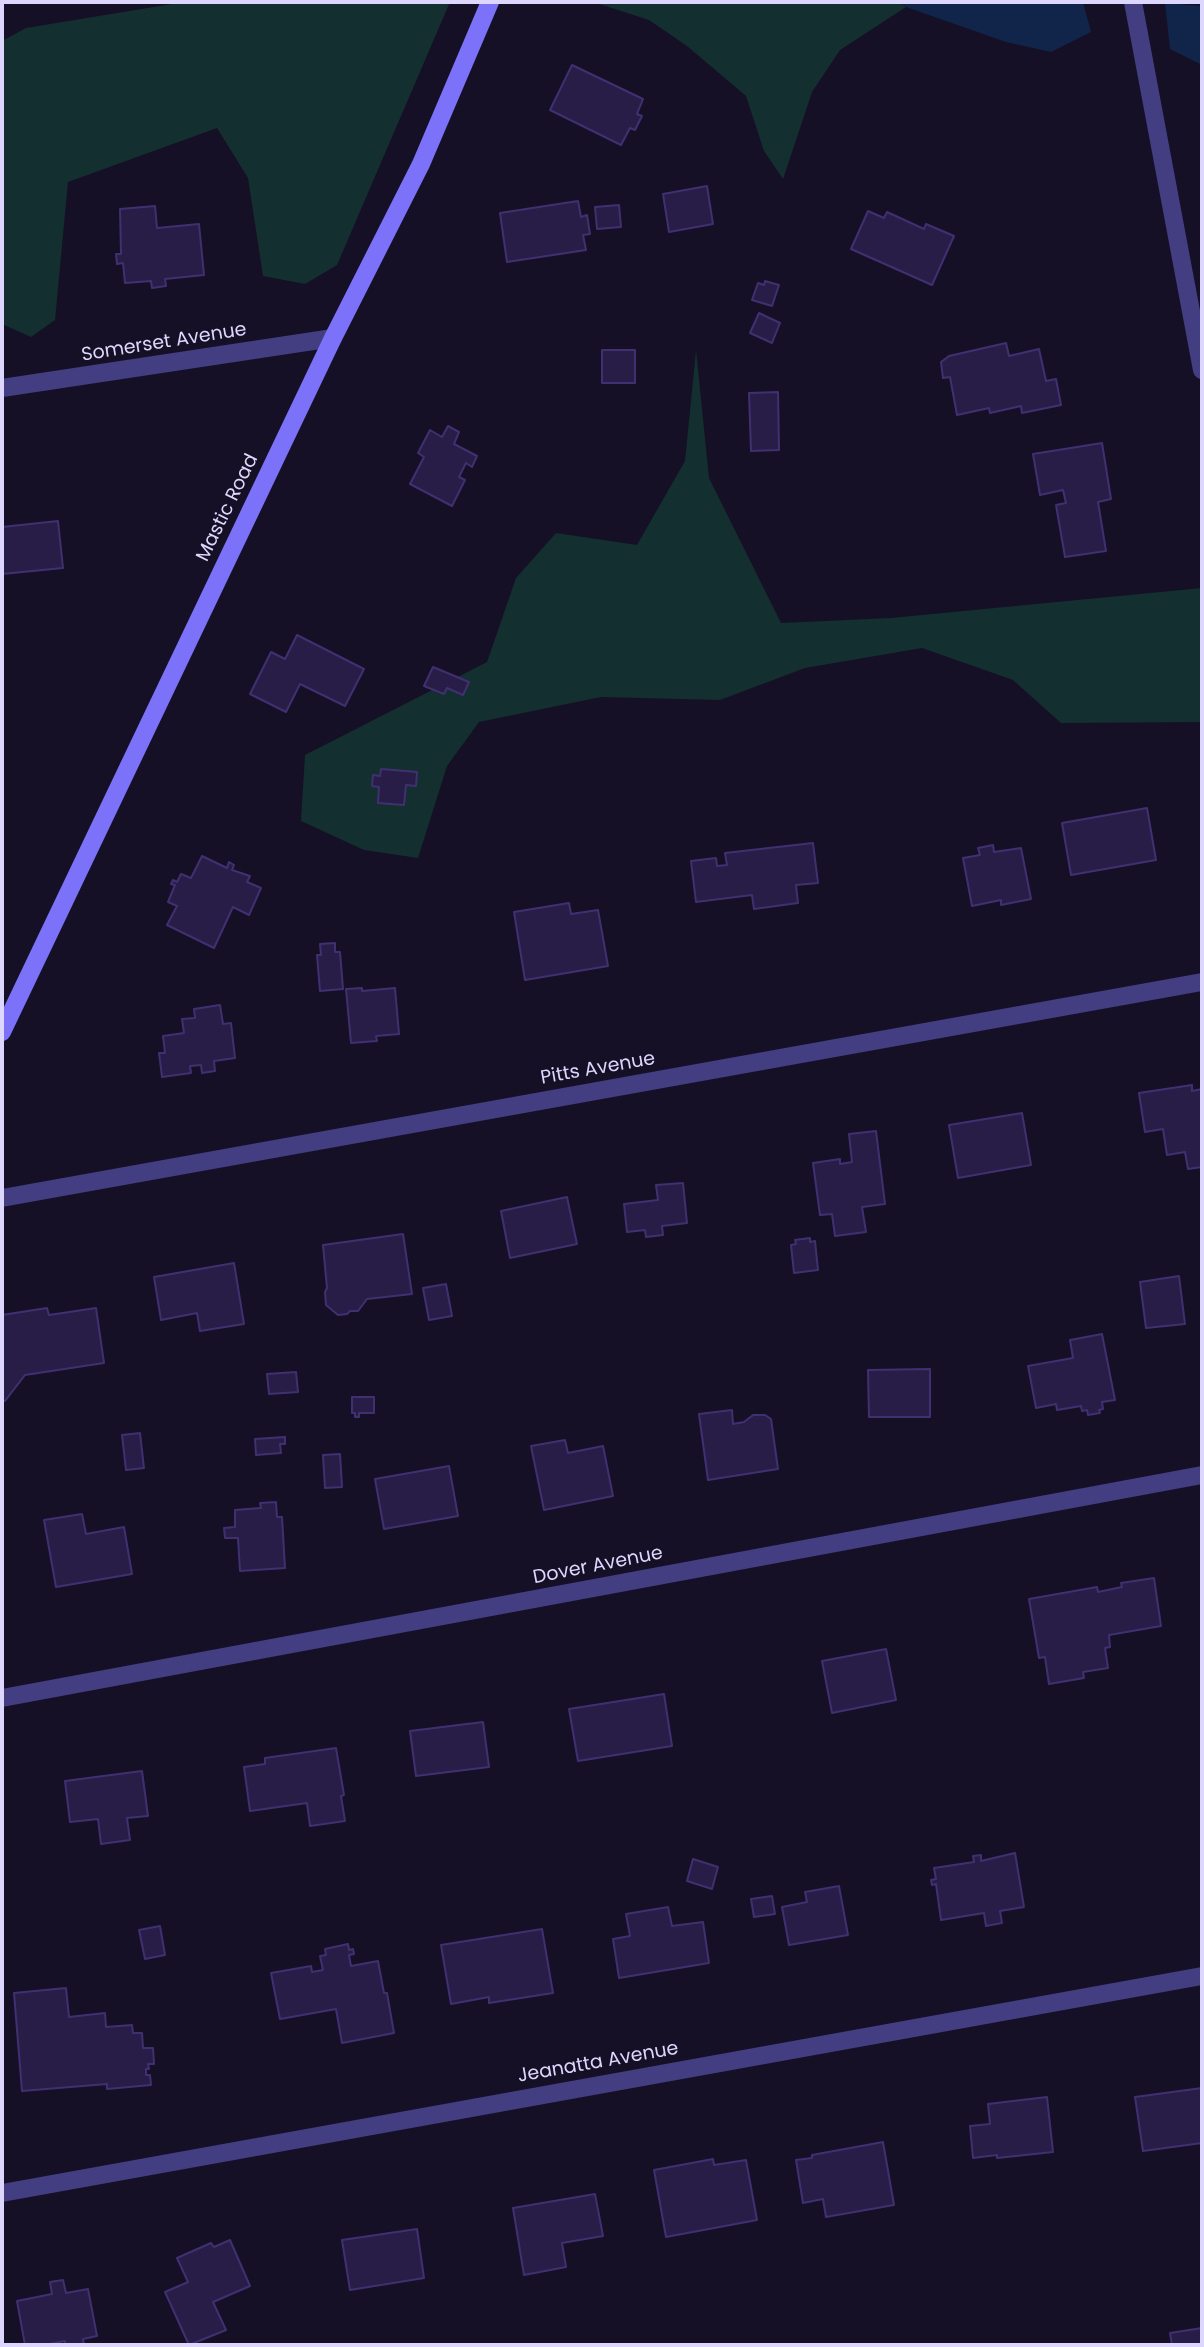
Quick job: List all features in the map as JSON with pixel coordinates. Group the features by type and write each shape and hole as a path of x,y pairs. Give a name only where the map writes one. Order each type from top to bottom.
{"main road":[{"name":"Mastic Road","path":"2,1032 333,338 421,164 490,2"}],"street":[{"path":"1133,2 1202,370"},
{"name":"Somerset Avenue","path":"2,388 333,338"},
{"name":"Pitts Avenue","path":"2,1198 1202,982"},
{"name":"Dover Avenue","path":"2,1698 1202,1475"},
{"name":"Jeanatta Avenue","path":"2,2193 1202,1976"}],"green space":[{"path":"184,2 450,2 337,265 305,284 263,276 248,178 217,128 68,182 55,320 31,337 2,324 2,41 26,28"},
{"path":"593,2 899,2 906,7 840,50 812,92 783,179 764,151 746,96 687,46 649,20"},
{"path":"696,350 709,478 781,623 891,618 1202,588 1202,722 1061,723 1013,680 922,648 805,668 720,700 601,697 479,722 447,766 418,858 364,850 301,821 305,755 487,662 516,578 556,533 637,545 685,461"}],"water":[{"path":"899,2 1083,2 1091,32 1051,52 1006,42 906,7"},
{"path":"1165,3 1202,6 1202,65 1170,49"}],"building":[{"path":"572,65 643,99 637,114 642,116 635,130 630,128 621,145 550,110"},
{"path":"707,186 713,224 669,232 663,194"},
{"path":"578,201 581,217 587,215 590,234 583,235 586,250 507,262 500,213"},
{"path":"619,205 621,227 597,229 595,207"},
{"path":"155,206 157,228 199,224 204,275 165,279 166,286 152,288 151,281 125,283 123,263 117,264 116,254 121,254 120,209"},
{"path":"868,211 884,218 887,212 924,229 926,224 954,236 932,285 851,249"},
{"path":"765,281 779,285 772,306 752,300 758,283 764,285"},
{"path":"759,313 780,323 772,343 750,333"},
{"path":"1006,343 1009,356 1039,349 1046,381 1056,379 1061,405 1022,413 1021,406 990,413 989,408 957,415 950,377 943,378 941,362 949,356"},
{"path":"602,350 635,350 635,383 602,383"},
{"path":"778,392 779,450 751,451 749,393"},
{"path":"448,426 459,432 454,444 477,456 472,467 466,463 459,477 465,480 452,506 410,484 424,457 418,453 430,430 442,437"},
{"path":"1102,443 1111,499 1098,502 1106,551 1065,557 1056,505 1066,503 1063,490 1040,495 1033,454"},
{"path":"58,521 63,568 2,574 2,527"},
{"path":"297,635 364,669 345,706 300,684 286,712 250,694 271,652 285,659"},
{"path":"433,667 469,682 463,695 447,688 444,694 424,686"},
{"path":"381,769 417,772 416,786 406,785 404,805 378,803 379,787 372,786 373,775 380,776"},
{"path":"1147,808 1156,860 1071,875 1062,823"},
{"path":"813,843 818,883 796,885 798,903 754,909 752,895 696,902 691,861 716,858 717,866 727,865 725,853"},
{"path":"993,845 994,852 1021,848 1031,899 1001,905 1001,900 972,906 963,858 980,855 978,848"},
{"path":"202,856 227,868 229,862 234,865 232,870 250,876 247,882 261,888 249,915 233,907 214,948 167,925 177,906 168,902 175,885 171,884 173,880 177,882 181,874 191,878"},
{"path":"569,903 571,914 598,910 608,966 525,980 514,912"},
{"path":"335,943 335,952 340,952 343,989 320,991 317,955 321,955 320,944"},
{"path":"362,988 362,991 395,988 399,1034 376,1036 377,1041 351,1043 346,989"},
{"path":"220,1005 223,1024 231,1023 235,1058 214,1061 215,1071 202,1073 201,1065 190,1066 191,1073 162,1077 159,1053 165,1053 163,1036 184,1033 182,1019 195,1018 194,1009"},
{"path":"1192,1085 1192,1091 1202,1089 1202,1167 1188,1169 1185,1152 1167,1155 1163,1129 1145,1132 1139,1093"},
{"path":"1022,1113 1031,1165 958,1178 949,1125"},
{"path":"876,1131 885,1204 862,1207 866,1232 835,1236 832,1214 820,1215 813,1163 840,1159 840,1164 852,1162 849,1134"},
{"path":"683,1183 687,1223 662,1226 663,1235 646,1237 645,1230 627,1232 624,1204 658,1200 656,1185"},
{"path":"567,1197 577,1244 510,1258 501,1211"},
{"path":"403,1234 412,1294 367,1299 358,1311 350,1311 347,1314 338,1315 326,1305 323,1245"},
{"path":"810,1238 810,1242 815,1241 818,1270 794,1273 791,1245 796,1244 795,1240"},
{"path":"234,1263 244,1324 200,1331 197,1313 161,1320 154,1277"},
{"path":"1179,1276 1185,1324 1146,1328 1140,1282"},
{"path":"446,1284 452,1316 429,1320 423,1288"},
{"path":"47,1308 49,1315 96,1308 104,1363 25,1375 5,1401 2,1401 2,1315"},
{"path":"1102,1334 1115,1400 1102,1402 1103,1409 1099,1410 1100,1413 1088,1415 1087,1410 1082,1411 1081,1406 1057,1410 1056,1404 1036,1408 1028,1366 1073,1358 1070,1340"},
{"path":"930,1369 930,1417 869,1417 868,1370"},
{"path":"296,1372 298,1392 269,1394 267,1374"},
{"path":"352,1397 374,1397 374,1413 359,1413 359,1417 355,1417 355,1413 352,1413"},
{"path":"732,1410 733,1424 744,1422 753,1415 765,1415 771,1419 778,1469 708,1480 699,1414"},
{"path":"140,1433 144,1468 126,1470 122,1435"},
{"path":"285,1437 285,1444 280,1444 281,1453 256,1455 255,1439"},
{"path":"565,1440 568,1453 603,1446 613,1496 544,1510 531,1446"},
{"path":"340,1454 342,1487 325,1488 323,1455"},
{"path":"449,1466 458,1516 384,1529 375,1479"},
{"path":"276,1502 277,1517 282,1517 285,1568 240,1571 238,1538 225,1538 224,1528 235,1527 235,1510 261,1508 260,1503"},
{"path":"82,1514 86,1534 124,1527 132,1574 56,1587 44,1520"},
{"path":"1154,1578 1161,1626 1109,1635 1110,1647 1105,1648 1108,1668 1083,1672 1084,1678 1049,1684 1045,1657 1039,1658 1029,1599 1097,1587 1098,1592 1122,1587 1121,1583"},
{"path":"886,1649 896,1700 832,1713 822,1661"},
{"path":"664,1694 672,1746 578,1761 569,1709"},
{"path":"483,1722 489,1767 416,1776 410,1731"},
{"path":"336,1748 344,1795 341,1796 345,1821 310,1826 307,1803 250,1811 244,1767 265,1764 265,1758"},
{"path":"142,1771 148,1816 127,1818 130,1840 101,1844 98,1819 70,1822 65,1781"},
{"path":"1015,1853 1024,1907 1000,1911 1002,1923 986,1926 984,1913 941,1920 936,1884 932,1885 931,1880 936,1879 934,1868 974,1862 973,1856 981,1855 981,1861"},
{"path":"693,1859 718,1867 712,1889 687,1881"},
{"path":"839,1886 848,1935 789,1945 782,1907 807,1902 805,1892"},
{"path":"772,1896 775,1914 754,1917 751,1899"},
{"path":"668,1907 672,1926 703,1922 709,1963 619,1978 613,1939 630,1936 626,1914"},
{"path":"160,1926 165,1955 145,1959 139,1930"},
{"path":"542,1929 553,1993 489,2003 489,1997 451,2004 441,1945"},
{"path":"348,1944 349,1950 353,1949 354,1954 349,1955 351,1966 378,1961 394,2033 342,2043 336,2009 280,2019 271,1973 311,1966 312,1972 323,1970 320,1956 326,1955 325,1949"},
{"path":"66,1988 69,2017 105,2013 106,2027 132,2025 133,2033 142,2033 143,2048 153,2048 154,2064 148,2064 149,2069 146,2069 151,2085 107,2089 107,2084 22,2091 14,1993"},
{"path":"1202,2088 1202,2143 1143,2151 1135,2097"},
{"path":"1047,2097 1053,2152 973,2158 970,2126 990,2124 988,2104"},
{"path":"883,2142 894,2205 826,2217 823,2199 803,2203 796,2160"},
{"path":"713,2159 714,2165 746,2160 757,2220 666,2237 654,2170"},
{"path":"595,2194 603,2236 562,2243 566,2267 524,2275 513,2208"},
{"path":"417,2229 424,2278 350,2290 342,2240"},
{"path":"230,2240 250,2286 213,2302 226,2330 189,2345 165,2292 188,2282 177,2258 211,2243 214,2247"},
{"path":"63,2280 66,2293 88,2289 97,2336 83,2339 84,2345 65,2345 65,2341 25,2345 17,2301 52,2294 50,2282"},
{"path":"1202,2328 1202,2345 1172,2345 1170,2333"}]}
